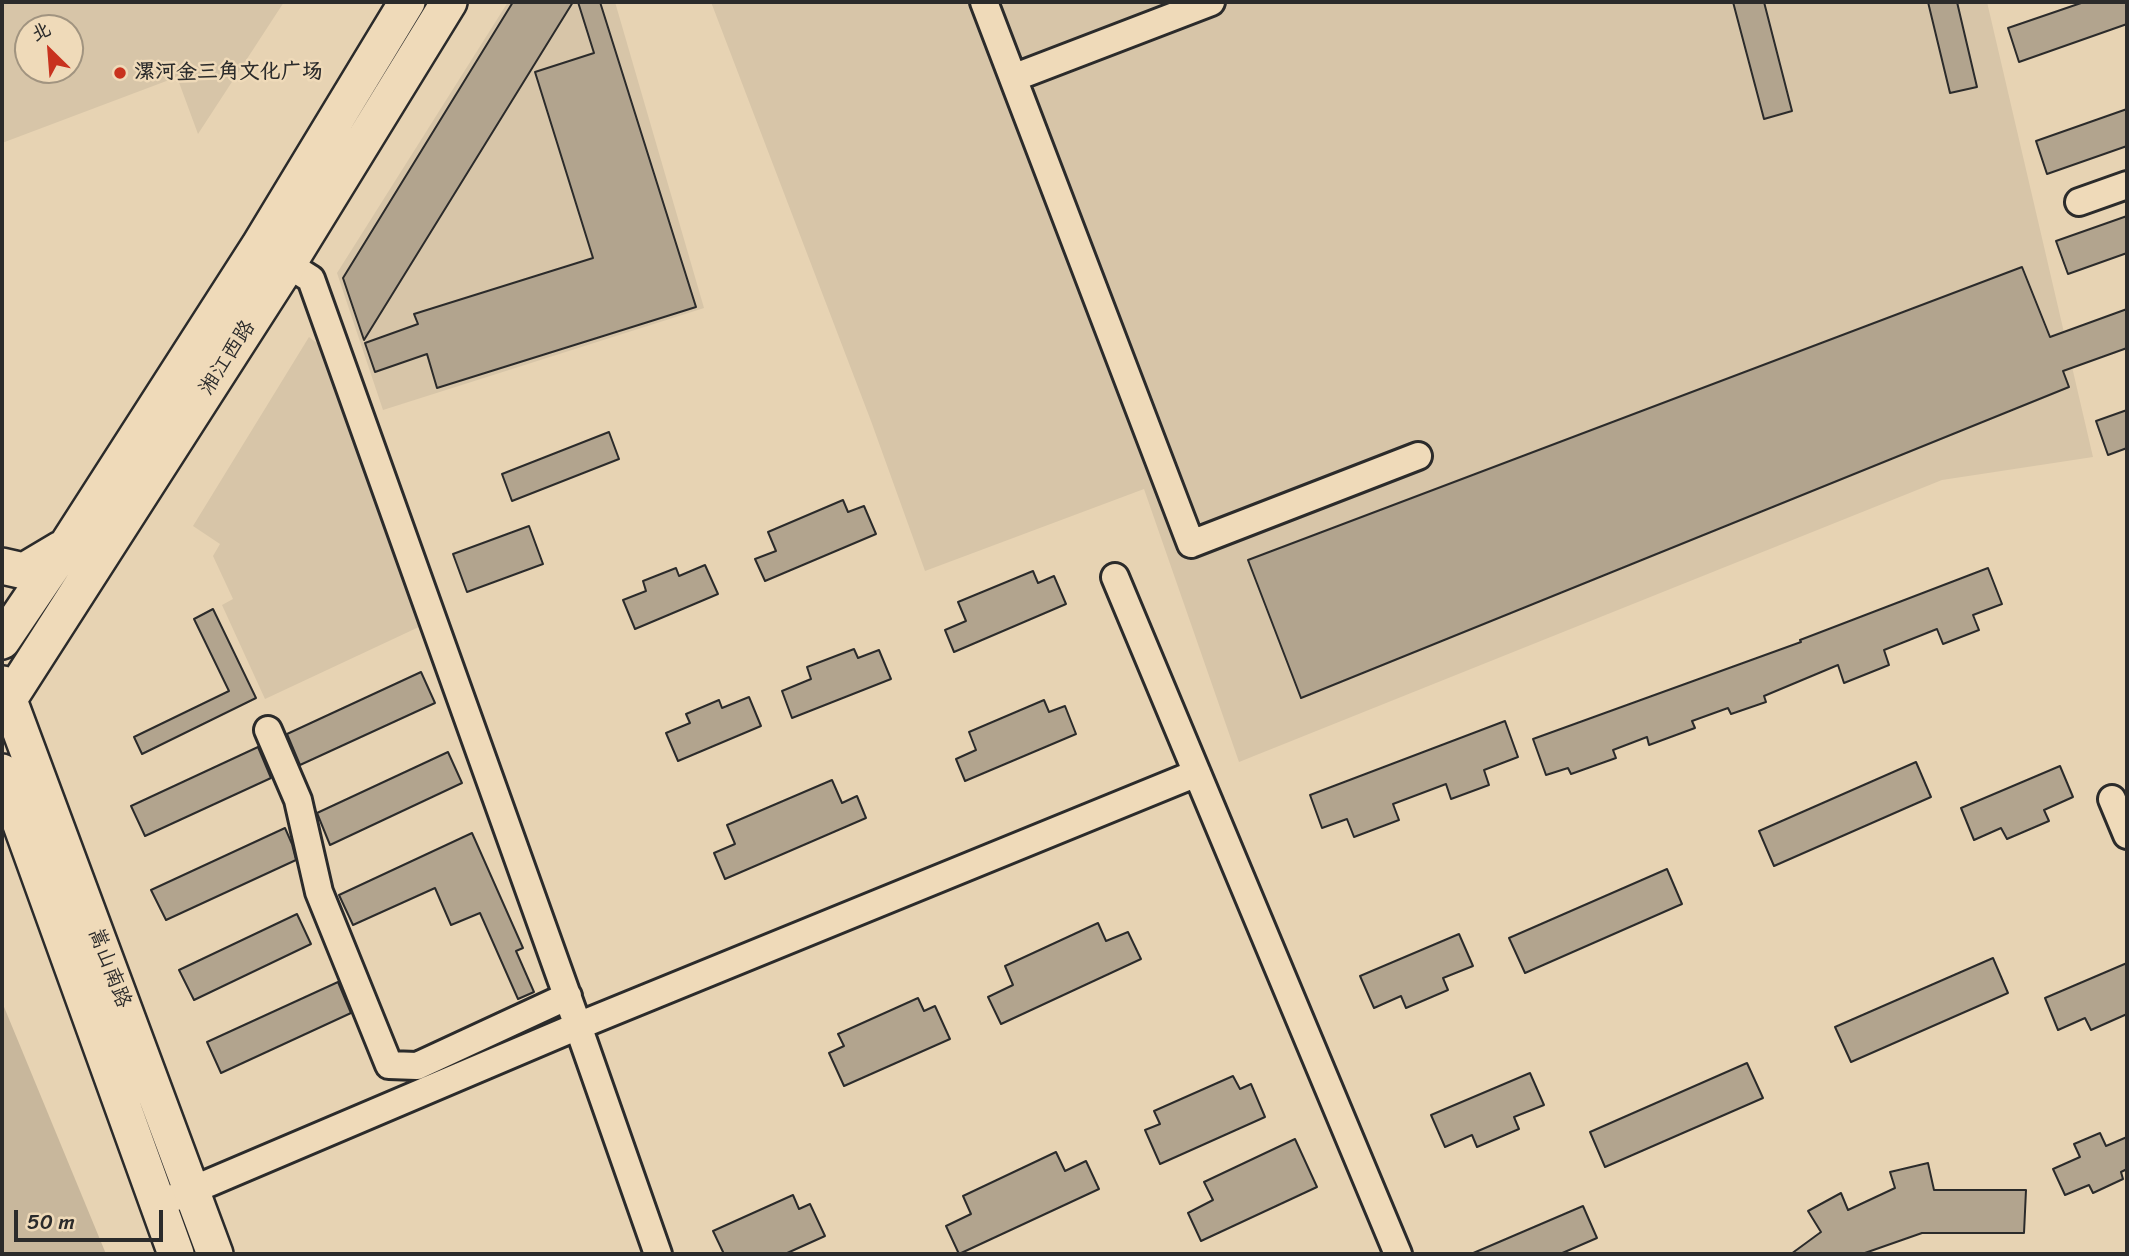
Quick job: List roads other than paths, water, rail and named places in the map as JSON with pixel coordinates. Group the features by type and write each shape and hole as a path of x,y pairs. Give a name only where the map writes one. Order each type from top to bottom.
{"main road":[{"name":"湘江西路","path":"2,641 67,545 259,246 407,2"},
{"name":"湘江西路","path":"4,697 288,264 449,2"},
{"path":"2,566 23,570 67,545"},
{"name":"嵩山南路","path":"4,697 215,1254"},
{"name":"嵩山南路","path":"2,772 48,906 176,1254"},
{"path":"2,853 19,868 48,906"}],"street":[{"path":"984,2 1191,544 1418,457"},
{"path":"1013,78 1211,2"},
{"path":"2080,202 2127,185"},
{"path":"259,246 311,279 658,1254"},
{"path":"1115,578 1398,1254"},
{"path":"268,730 298,800 319,892 389,1065 417,1066 568,996"},
{"path":"158,1205 579,1026 1197,773"},
{"path":"2112,799 2127,835"}],"place":[{"name":"漯河金三角文化广场","path":"120,73"}]}
